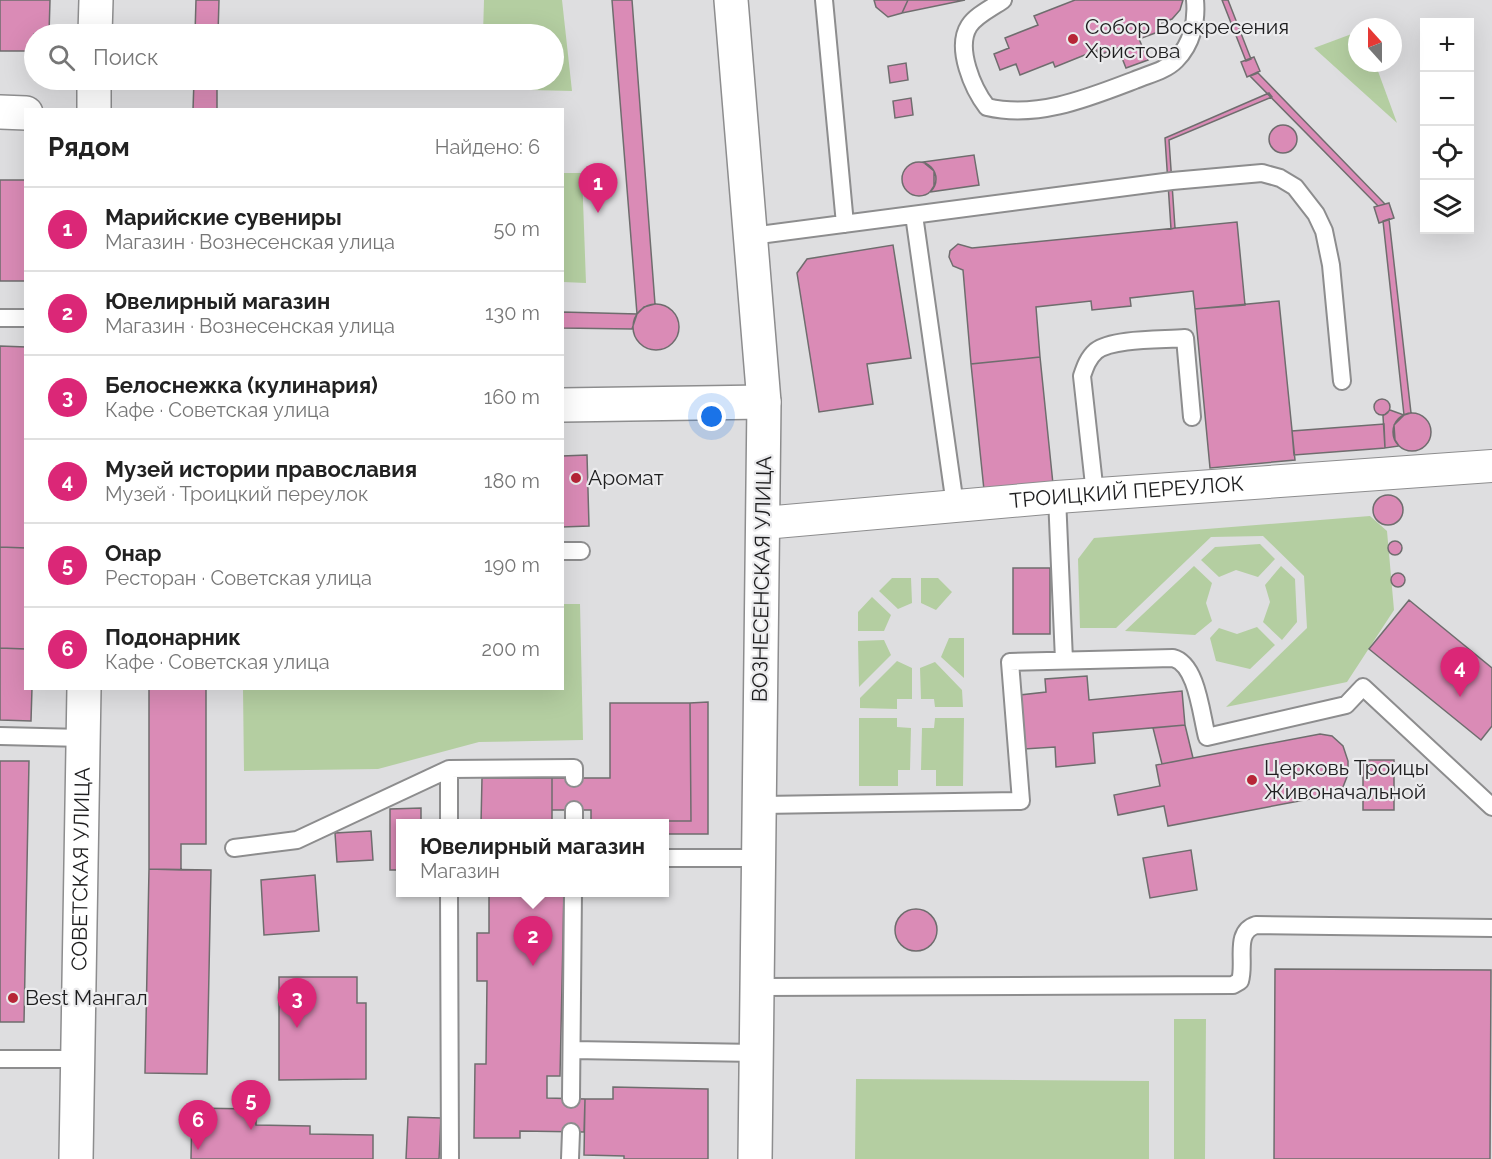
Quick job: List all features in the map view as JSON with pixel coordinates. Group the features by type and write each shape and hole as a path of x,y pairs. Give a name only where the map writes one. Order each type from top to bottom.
{"main road":[{"path":"95,24 96,0"},
{"name":"ВОЗНЕСЕНСКАЯ УЛИЦА","path":"731,0 764,402 755,1159"},
{"path":"94,90 94,108"},
{"path":"0,112 24,112"},
{"path":"564,405 764,402"},
{"name":"СОВЕТСКАЯ УЛИЦА","path":"76,1159 84,690"}],"street":[{"name":"ТРОИЦКИЙ ПЕРЕУЛОК","path":"764,523 1095,494 1492,466"}],"lane":[{"path":"824,0 845,224"},
{"path":"1003,0 976,18 968,27 965,51 978,95 987,107 1020,111 1078,101 1165,68 1184,51 1191,36 1196,22 1195,0"},
{"path":"751,236 1172,181 1262,173 1280,178 1295,187 1306,200 1324,231 1331,266 1342,381"},
{"path":"914,215 955,505"},
{"path":"0,318 24,318"},
{"path":"1095,494 1082,376 1086,363 1095,352 1107,345 1185,338 1192,417"},
{"path":"1057,497 1064,660"},
{"path":"564,551 581,551"},
{"path":"759,805 1021,801 1010,662 1173,658 1181,660 1190,669 1207,737 1346,705 1363,687 1492,807"},
{"path":"0,736 83,738"},
{"path":"234,848 297,840 449,769 574,768 574,778"},
{"path":"449,769 449,819"},
{"path":"669,858 759,858"},
{"path":"449,897 450,1159"},
{"path":"571,1099 573,897"},
{"path":"758,987 1233,985 1240,981 1242,974 1243,934 1248,927 1256,924 1492,928"},
{"path":"572,1050 757,1053"},
{"path":"0,1059 78,1059"},
{"path":"570,1159 571,1132"}],"green space":[{"path":"484,0 562,0 572,91 526,90 564,90 564,24 483,24"},
{"path":"1348,35 1348,72 1378,72 1397,123 1314,48"},
{"path":"564,173 582,173 586,283 564,282"},
{"path":"1370,516 1387,531 1394,610 1347,682 1226,707 1307,628 1304,576 1263,536 1211,537 1116,628 1080,628 1078,559 1094,538"},
{"path":"1260,544 1275,559 1258,577 1236,570 1219,577 1201,560 1215,547"},
{"path":"1194,566 1212,583 1206,603 1212,621 1195,635 1125,631"},
{"path":"1281,566 1295,579 1297,622 1282,640 1263,622 1270,602 1265,585"},
{"path":"892,578 911,578 912,603 898,609 879,591"},
{"path":"921,578 938,578 952,592 936,610 921,603"},
{"path":"872,597 891,615 884,631 858,631 858,612"},
{"path":"564,604 580,604 583,740 479,742 378,769 244,771 243,690 564,690"},
{"path":"1257,627 1275,645 1250,669 1216,661 1210,638 1219,628 1237,634"},
{"path":"949,638 964,638 964,678 941,657"},
{"path":"884,640 891,655 859,687 858,641"},
{"path":"897,661 912,668 912,699 897,699 897,709 860,708 860,698"},
{"path":"935,662 962,690 963,707 935,707 934,699 921,699 920,668"},
{"path":"859,718 897,718 897,727 911,728 910,770 898,770 898,786 859,786"},
{"path":"935,718 964,718 963,786 936,786 936,770 921,770 922,728 934,728"},
{"path":"1174,1019 1206,1019 1205,1159 1174,1159"},
{"path":"856,1079 1149,1081 1149,1159 855,1159"}],"building":[{"path":"0,0 50,0 49,24 24,24 24,51 0,51"},
{"path":"196,0 219,0 218,24 195,24"},
{"path":"612,0 632,0 655,304 644,307 637,314"},
{"path":"874,0 908,0 902,13 888,17 876,7"},
{"path":"908,0 965,0 902,13"},
{"name":"Собор Воскресения Христова","path":"1075,0 1183,0 1180,10 1172,19 1156,25 1158,32 1139,39 1148,60 1126,68 1118,48 1099,55 1097,50 1055,67 1053,62 1020,75 1016,64 1000,70 994,54 1009,48 1005,38 1038,25 1034,16"},
{"path":"1222,0 1228,0 1251,59 1246,61"},
{"path":"1254,57 1260,71 1247,77 1241,62"},
{"path":"906,63 908,80 890,83 888,66"},
{"path":"1258,73 1385,204 1378,206 1250,76"},
{"path":"194,90 217,90 217,108 193,108"},
{"path":"1269,93 1272,97 1169,140 1175,228 1171,229 1165,138"},
{"path":"911,98 913,115 895,118 893,101"},
{"path":"1283,125 1293,129 1297,139 1293,149 1283,153 1273,149 1269,139 1273,129"},
{"path":"974,155 979,185 930,192 934,186 934,171 923,162"},
{"path":"919,162 931,167 936,179 931,191 919,196 907,191 902,179 907,167"},
{"path":"0,180 24,180 24,281 0,281"},
{"path":"1389,203 1394,218 1379,223 1374,207"},
{"path":"1389,219 1411,413 1404,415 1383,221"},
{"path":"1237,222 1245,305 1195,309 1193,291 1130,298 1131,306 1092,310 1091,301 1036,307 1040,357 971,364 963,270 953,266 949,257 950,251 958,244 972,248"},
{"path":"893,245 911,358 867,364 873,404 819,412 797,273 807,259"},
{"path":"1279,301 1295,460 1210,468 1195,309"},
{"path":"661,304 673,310 678,318 678,336 673,344 665,349 651,350 639,344 634,336 633,322 639,310 647,305"},
{"path":"564,312 637,314 632,329 564,328"},
{"path":"0,346 24,347 24,548 0,547"},
{"path":"1040,357 1053,484 984,490 971,364"},
{"path":"1382,399 1388,401 1390,407 1388,413 1382,415 1376,413 1374,407 1376,401"},
{"path":"1390,410 1404,415 1394,425 1395,440 1399,446 1385,448 1383,416"},
{"path":"1412,413 1419,414 1425,419 1430,425 1430,439 1425,445 1419,450 1412,451 1405,450 1399,445 1394,439 1393,432 1394,425 1399,419 1405,414"},
{"path":"1384,424 1385,448 1294,455 1292,431"},
{"path":"587,455 589,526 564,527 564,456"},
{"path":"1388,495 1394,496 1402,504 1402,516 1394,524 1388,525 1382,524 1374,516 1373,510 1374,504 1382,496"},
{"path":"1395,541 1400,543 1402,548 1400,553 1395,555 1390,553 1388,548 1390,543"},
{"path":"0,547 24,548 24,649 0,648"},
{"path":"1013,568 1050,568 1050,634 1013,634"},
{"path":"1398,573 1403,575 1405,580 1403,585 1398,587 1393,585 1391,580 1393,575"},
{"path":"1409,600 1492,668 1492,726 1481,740 1369,649"},
{"path":"0,648 24,649 24,690 32,690 31,721 0,720"},
{"path":"1087,676 1089,700 1182,691 1185,725 1093,733 1095,763 1056,767 1055,747 1024,749 1020,695 1046,692 1045,679"},
{"path":"149,690 206,690 206,844 181,844 181,870 149,869"},
{"path":"708,702 708,834 669,834 669,821 691,821 690,703"},
{"path":"610,703 690,703 691,821 591,819 591,810 552,810 552,778 610,778"},
{"path":"1185,725 1193,758 1162,764 1153,728"},
{"name":"Церковь Троицы Живоначальной","path":"1320,734 1332,736 1343,746 1348,761 1348,774 1343,787 1331,795 1168,826 1164,806 1118,815 1114,795 1160,786 1156,765"},
{"path":"1363,760 1394,760 1394,810 1363,810"},
{"path":"0,761 29,761 24,1022 0,1022"},
{"path":"482,778 552,778 552,819 481,819"},
{"path":"421,808 421,819 396,819 396,870 390,870 390,809"},
{"path":"371,831 373,860 337,862 335,833"},
{"path":"1191,850 1197,890 1150,898 1143,858"},
{"path":"149,869 211,870 207,1074 145,1073"},
{"path":"315,875 319,931 264,935 261,880"},
{"path":"489,897 564,897 560,1076 547,1076 547,1098 585,1099 584,1132 520,1131 520,1138 474,1138 475,1064 486,1064 487,981 477,981 477,933 489,933"},
{"path":"916,909 924,910 931,915 936,922 936,938 931,945 924,950 916,951 908,950 901,945 896,938 895,930 896,922 901,915 908,910"},
{"path":"1275,969 1491,970 1490,1159 1274,1159"},
{"path":"279,977 357,977 357,1003 366,1003 366,1079 279,1080"},
{"path":"613,1087 708,1089 708,1159 624,1159 624,1156 584,1155 585,1099 613,1099"},
{"path":"192,1108 256,1109 256,1125 310,1126 310,1134 373,1135 373,1159 191,1159"},
{"path":"408,1117 441,1118 439,1159 406,1159"}],"place":[{"name":"Собор Воскресения Христова","path":"1073,39"},
{"name":"Марийские сувениры","path":"598,213"},
{"name":"Аромат","path":"576,478"},
{"name":"Музей истории православия","path":"1460,697"},
{"name":"Церковь Троицы Живоначальной","path":"1252,780"},
{"name":"Ювелирный магазин","path":"533,966"},
{"name":"Best Мангал","path":"13,998"},
{"name":"Белоснежка (кулинария)","path":"297,1028"},
{"name":"Онар","path":"251,1130"},
{"name":"Подонарник","path":"198,1150"}]}
